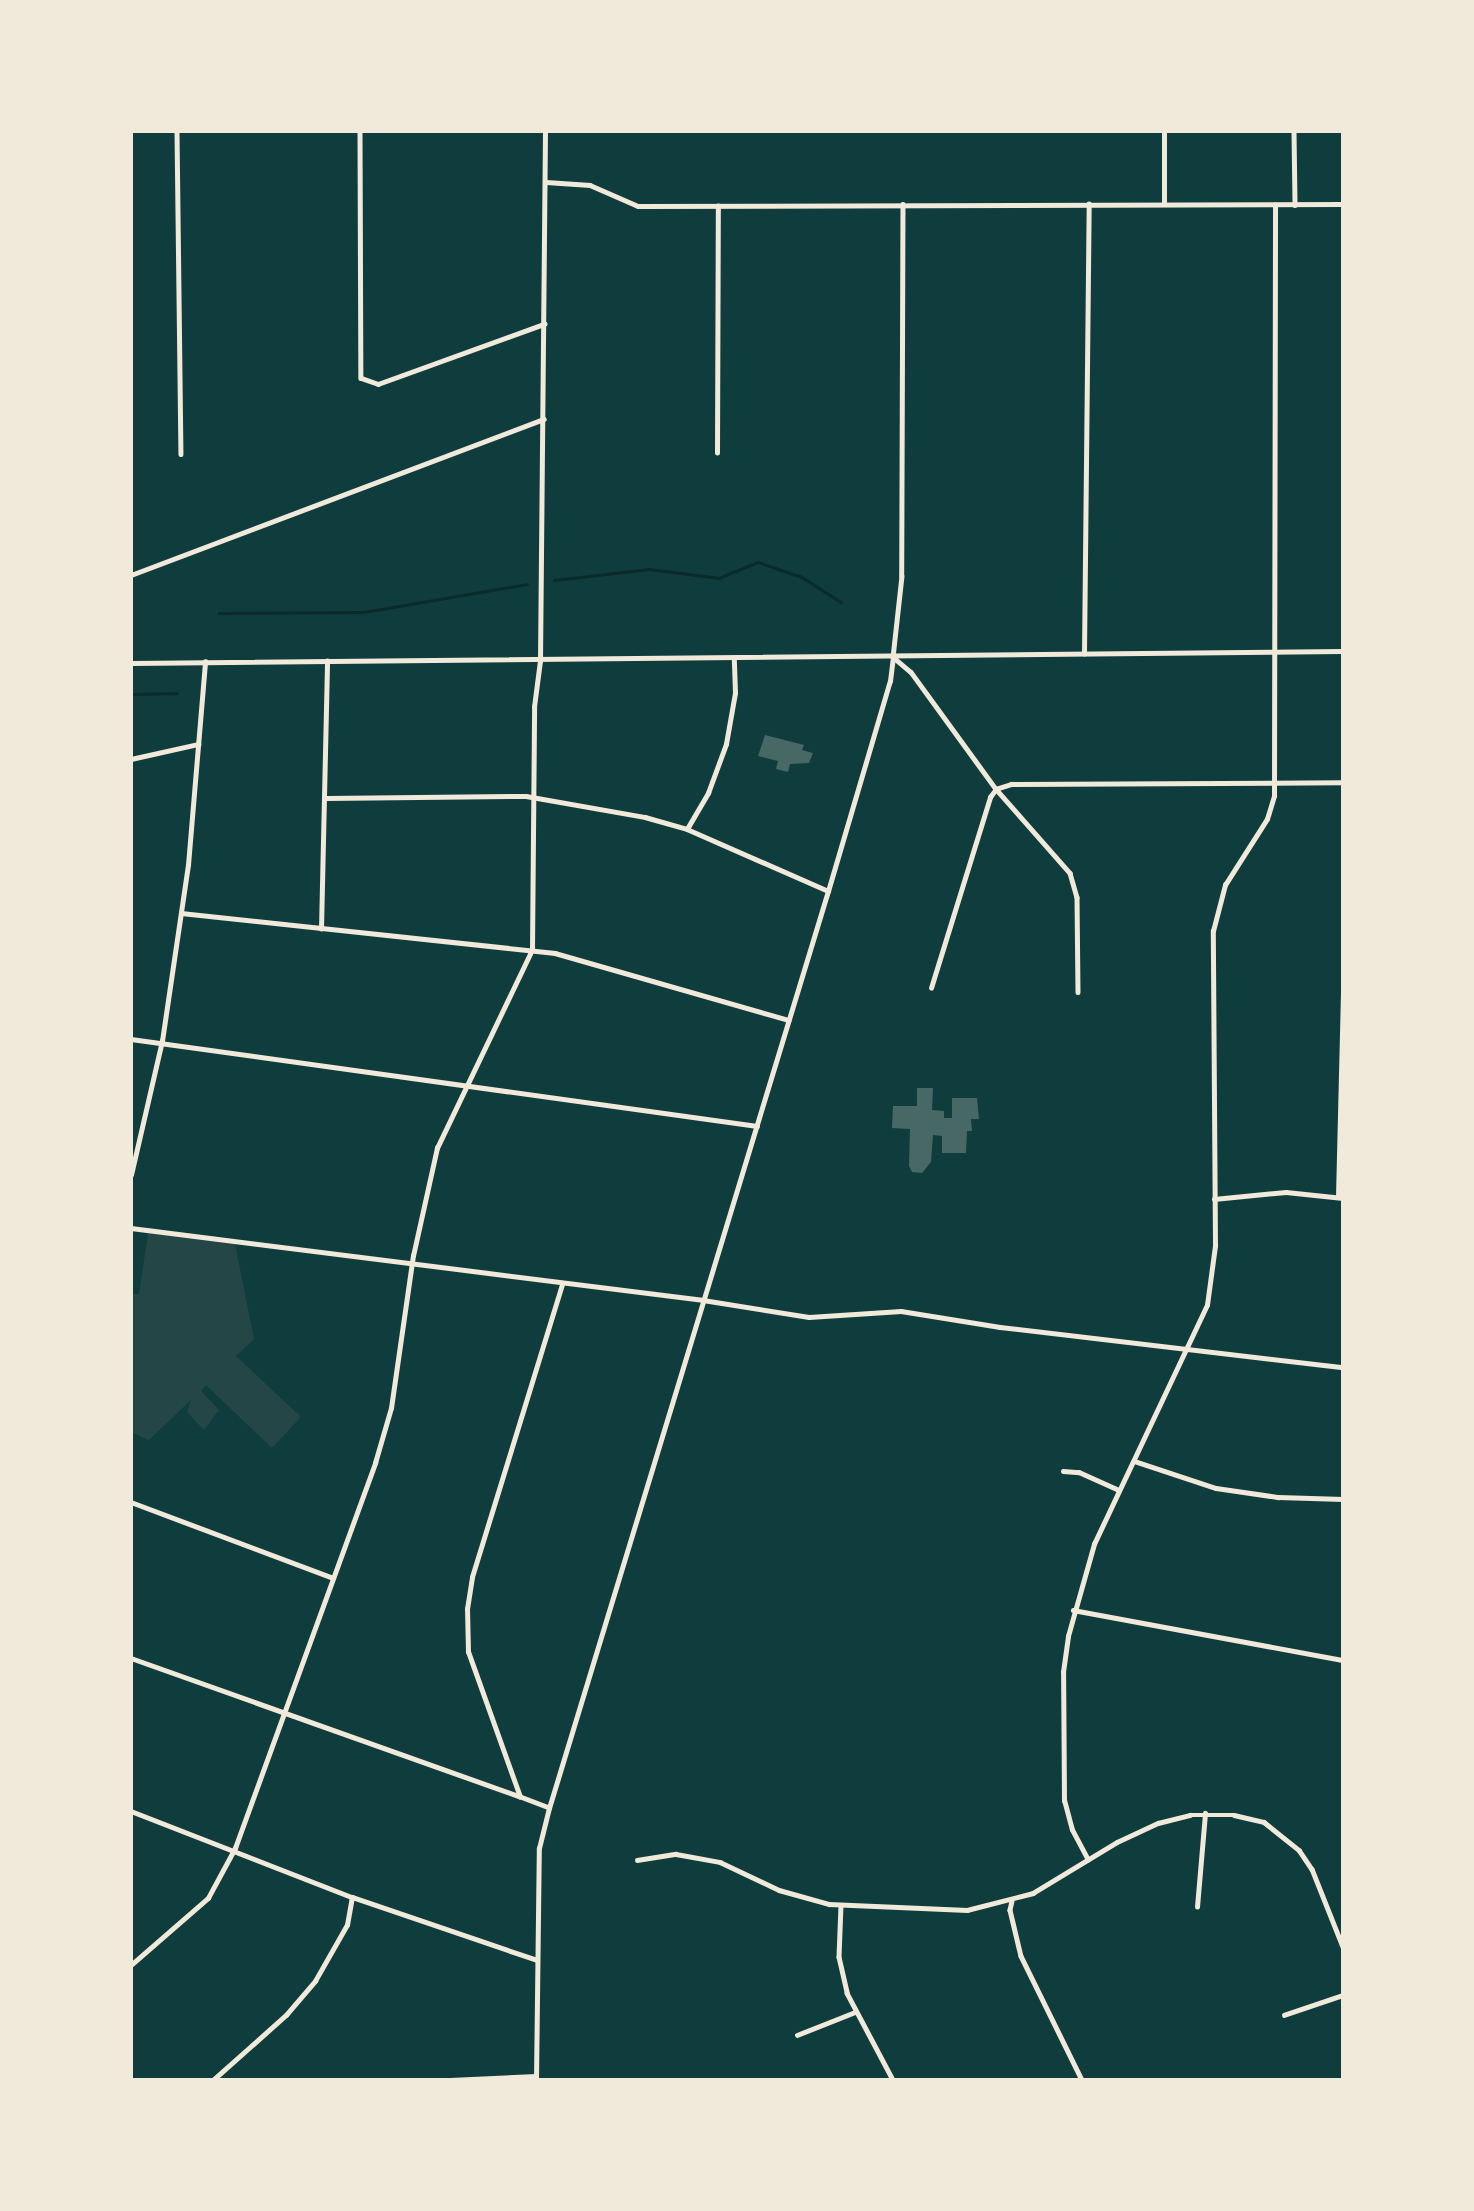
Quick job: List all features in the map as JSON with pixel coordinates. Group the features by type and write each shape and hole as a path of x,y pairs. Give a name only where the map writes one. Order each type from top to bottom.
{"street":[{"path":"177,131 181,454"},
{"path":"359,131 361,378 378,384 544,324"},
{"path":"131,1965 208,1898 234,1848 331,1577 375,1463 391,1408 412,1264 437,1148 532,950 533,796 540,661 545,131"},
{"path":"1164,131 1164,204"},
{"path":"1294,131 1295,205"},
{"path":"546,182 590,185 638,206 1343,204"},
{"path":"450,2080 536,2078 539,1848 549,1808 828,891 893,657 902,576 903,204"},
{"path":"1084,654 1089,204"},
{"path":"1088,1860 1072,1830 1064,1801 1063,1672 1073,1610 1094,1544 1191,1347 1213,1280 1213,931 1225,885 1270,814 1273,783 1275,205"},
{"path":"717,453 718,206"},
{"path":"131,575 543,419"},
{"path":"131,663 1343,651"},
{"path":"893,657 911,672 996,789 1073,878 1077,897 1078,992"},
{"path":"687,829 708,793 726,744 735,693 734,658"},
{"path":"131,1175 162,1041 181,913 205,662"},
{"path":"321,929 327,662"},
{"path":"131,759 198,744"},
{"path":"931,988 990,797 996,789 1011,784 1343,782"},
{"path":"326,798 533,796 687,829 828,891"},
{"path":"181,913 532,950 789,1020"},
{"path":"1214,1199 1286,1192 1340,1198 1343,986"},
{"path":"131,1039 162,1041 466,1087 757,1126"},
{"path":"131,1228 562,1285 704,1300 826,1319 901,1311 1000,1327 1191,1347 1343,1367"},
{"path":"520,1797 468,1651 467,1609 472,1577 562,1285"},
{"path":"1134,1461 1216,1488 1278,1497 1343,1499"},
{"path":"1063,1471 1079,1472 1119,1490"},
{"path":"131,1502 331,1577"},
{"path":"1073,1610 1343,1660"},
{"path":"131,1658 549,1808"},
{"path":"131,1811 234,1848 352,1897 537,1960"},
{"path":"1196,1907 1205,1813"},
{"path":"637,1860 660,1854 709,1859 797,1897 841,1905 967,1910 1012,1901 1039,1891 1141,1830 1205,1813 1249,1818 1289,1839 1312,1869 1343,1947"},
{"path":"213,2080 286,2015 315,1981 347,1925 352,1897"},
{"path":"1012,1901 1010,1910 1021,1956 1082,2080"},
{"path":"841,1905 839,1957 855,2012 893,2080"},
{"path":"1284,2015 1343,1995"},
{"path":"797,2035 855,2012"}],"shaded area":[{"path":"149,1227 235,1244 254,1339 236,1356 301,1417 272,1448 206,1385 201,1391 219,1410 204,1430 187,1412 191,1400 149,1440 131,1432 131,1294 139,1294"}],"building":[{"path":"765,735 804,745 802,750 813,753 809,763 790,764 788,772 776,769 778,761 758,756"},
{"path":"917,1088 933,1088 932,1110 944,1111 944,1118 952,1118 952,1098 977,1098 979,1119 971,1119 972,1131 967,1131 966,1153 942,1153 942,1136 933,1135 931,1162 922,1173 912,1172 909,1166 910,1129 892,1128 893,1106 917,1106"}],"waterway":[{"path":"554,580 649,569 719,578 758,562 802,577 841,602"},
{"path":"219,613 364,612 527,584"},
{"path":"131,694 177,693"}]}
